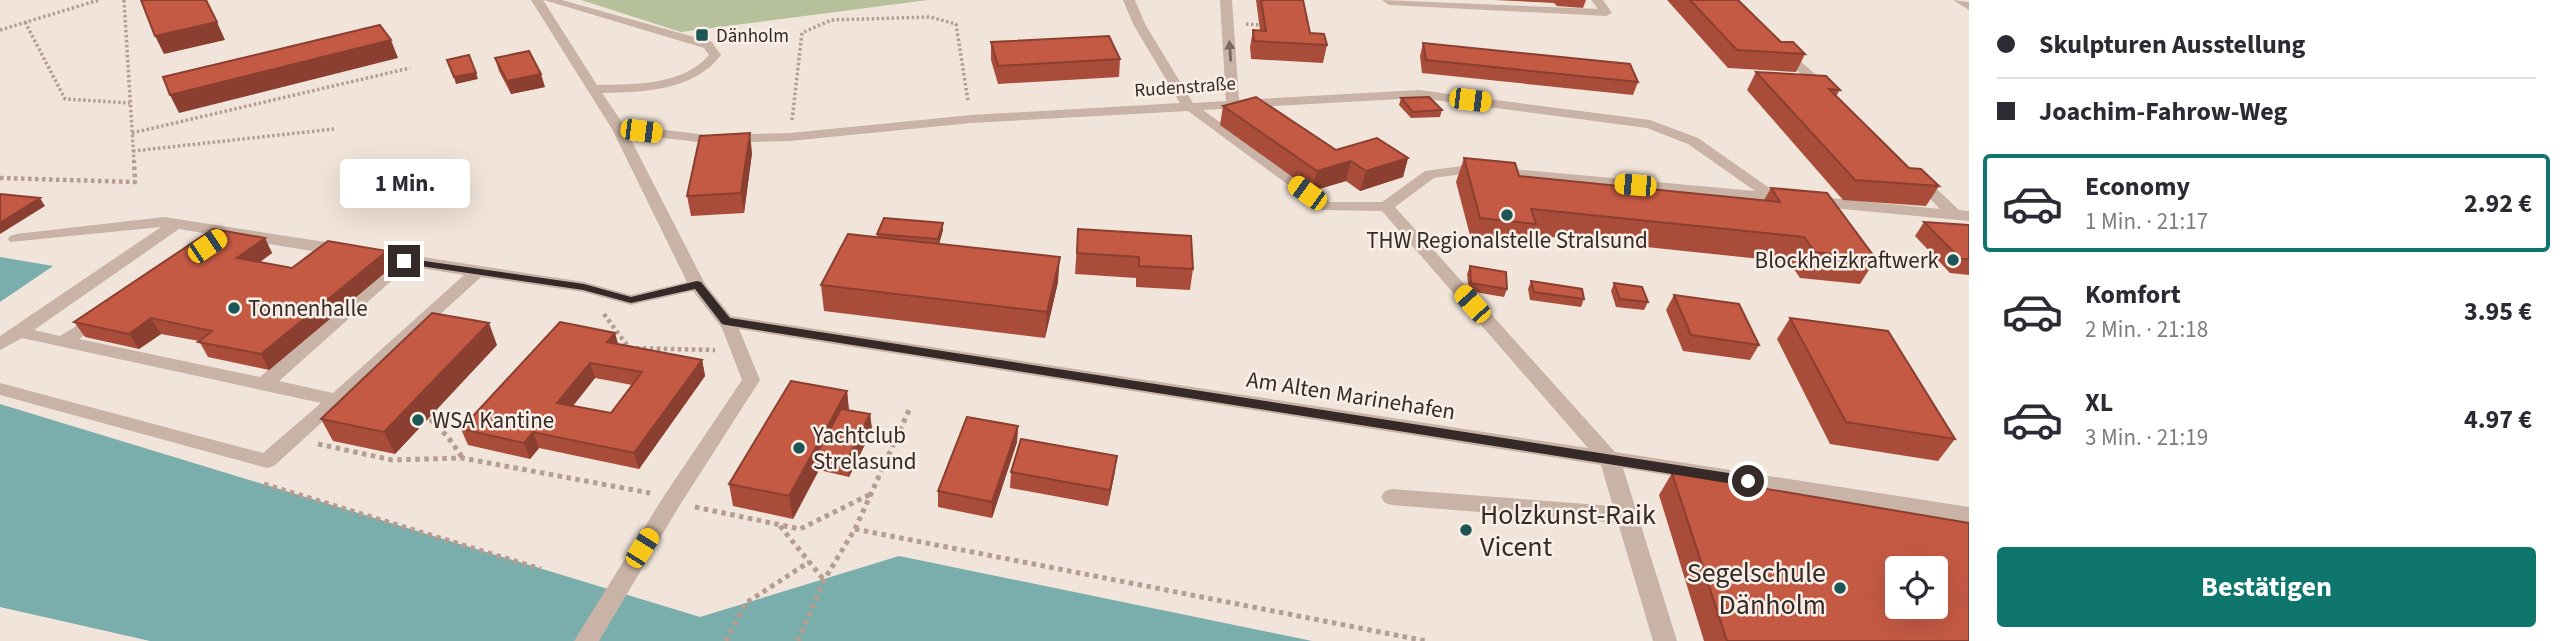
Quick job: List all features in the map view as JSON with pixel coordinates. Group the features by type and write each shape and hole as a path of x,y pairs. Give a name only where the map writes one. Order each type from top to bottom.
{"street":[{"path":"537,0 619,129 697,285 726,321 751,380 671,502 586,641"},
{"path":"551,0 708,45 715,55 709,66 679,80 635,88 595,89"},
{"path":"1129,0 1139,24 1188,105 1327,207 1386,206 1610,460 1665,641"},
{"path":"1226,0 1233,102"},
{"path":"1388,0 1606,13 1597,0"},
{"path":"1959,0 1969,7"},
{"path":"1769,37 1838,103"},
{"name":"Rudenstraße","path":"619,129 706,139 790,137 971,119 1233,102 1419,94 1650,124 1692,141 1788,199"},
{"path":"1906,168 1962,215"},
{"name":"Rudenstraße","path":"1386,206 1430,174 1469,169 1962,215"},
{"path":"16,239 164,222 584,287 631,300 697,285"},
{"path":"0,344 176,223"},
{"path":"206,247 228,232"},
{"path":"264,384 404,261"},
{"path":"0,389 267,461 477,272"},
{"path":"63,342 118,305"},
{"name":"Am Alten Marinehafen","path":"726,321 1969,515"},
{"path":"19,332 337,400"},
{"path":"1392,496 1627,515"}],"path":[{"path":"0,30 99,0"},
{"path":"0,178 135,182 124,0"},
{"path":"790,137 802,33 831,20 930,17 956,24 971,119"},
{"path":"24,22 65,99 130,103"},
{"path":"132,133 410,68"},
{"path":"133,151 334,129"},
{"path":"584,287 629,348 740,350"},
{"path":"798,641 824,580 855,529 910,408"},
{"path":"432,422 448,437 462,457"},
{"path":"293,438 392,460 462,457 652,494 671,502 800,529 871,494"},
{"path":"251,480 541,569"},
{"path":"780,526 824,580"},
{"path":"855,529 1426,641"},
{"path":"726,641 746,603 809,562"}],"green space":[{"path":"581,0 928,0 681,32"}],"water":[{"path":"0,257 53,266 0,302"},
{"path":"0,404 700,617 899,556 1312,641 150,641 0,607"}],"building":[{"path":"141,0 206,0 217,22 155,36"},
{"path":"1261,0 1303,0 1310,33 1324,34 1327,45 1254,41 1253,30 1266,31"},
{"path":"1690,0 1738,0 1781,42 1793,42 1805,54 1737,50"},
{"path":"380,25 391,40 170,95 163,77"},
{"path":"1109,36 1120,59 998,66 991,42"},
{"path":"1423,43 1630,64 1638,82 1426,60"},
{"path":"529,51 541,74 507,81 495,58"},
{"path":"469,55 476,73 454,77 447,60"},
{"path":"1756,72 1826,76 1840,90 1829,89 1909,168 1921,169 1939,186 1855,180"},
{"path":"1256,97 1336,150 1377,138 1408,158 1366,171 1351,161 1317,171 1223,106"},
{"path":"1429,97 1442,110 1413,112 1401,98"},
{"path":"750,133 741,193 687,196 700,136"},
{"path":"1464,158 1515,163 1519,176 1780,202 1771,188 1827,193 1876,259 1815,252 1804,237 1531,209 1536,224 1480,218"},
{"path":"0,194 40,198 0,223"},
{"path":"884,218 943,223 938,239 877,234"},
{"path":"1924,222 1969,225 1969,259 1961,259"},
{"name":"Tonnenhalle","path":"213,229 265,238 237,258 292,268 328,241 387,251 261,354 198,342 212,331 151,318 129,334 74,322"},
{"path":"1078,229 1191,236 1193,269 1139,266 1139,257 1077,253"},
{"path":"848,234 1060,257 1047,312 821,285"},
{"path":"1470,266 1506,272 1507,289 1471,283"},
{"path":"1531,281 1582,289 1584,299 1534,292"},
{"path":"1614,283 1642,287 1648,302 1620,299"},
{"path":"1674,295 1739,304 1759,345 1691,335"},
{"path":"432,313 489,323 384,432 321,419"},
{"path":"1790,318 1888,331 1955,439 1846,422"},
{"path":"560,322 615,333 607,342 702,360 634,453 533,432 524,443 461,429","holes":["590,363 642,372 611,413 557,403"]},
{"name":"Yachtclub Strelasund","path":"791,381 847,391 789,496 729,484"},
{"path":"841,409 870,414 847,461 816,455"},
{"path":"967,417 1018,426 992,502 938,491"},
{"path":"1021,439 1117,456 1110,490 1011,472"},
{"path":"1672,473 1969,523 1969,641 1727,641"}],"place":[{"name":"Dänholm","path":"702,35"},
{"name":"THW Regionalstelle Stralsund","path":"1507,215"},
{"name":"Blockheizkraftwerk","path":"1953,260"},
{"name":"Tonnenhalle","path":"234,308"},
{"name":"WSA Kantine","path":"418,420"},
{"name":"Yachtclub Strelasund","path":"799,448"},
{"name":"Holzkunst-Raik Vicent","path":"1466,530"},
{"name":"Segelschule Dänholm","path":"1840,588"}],"route":[{"path":"404,261 584,287 631,300 697,285 726,321 1748,481"}]}
